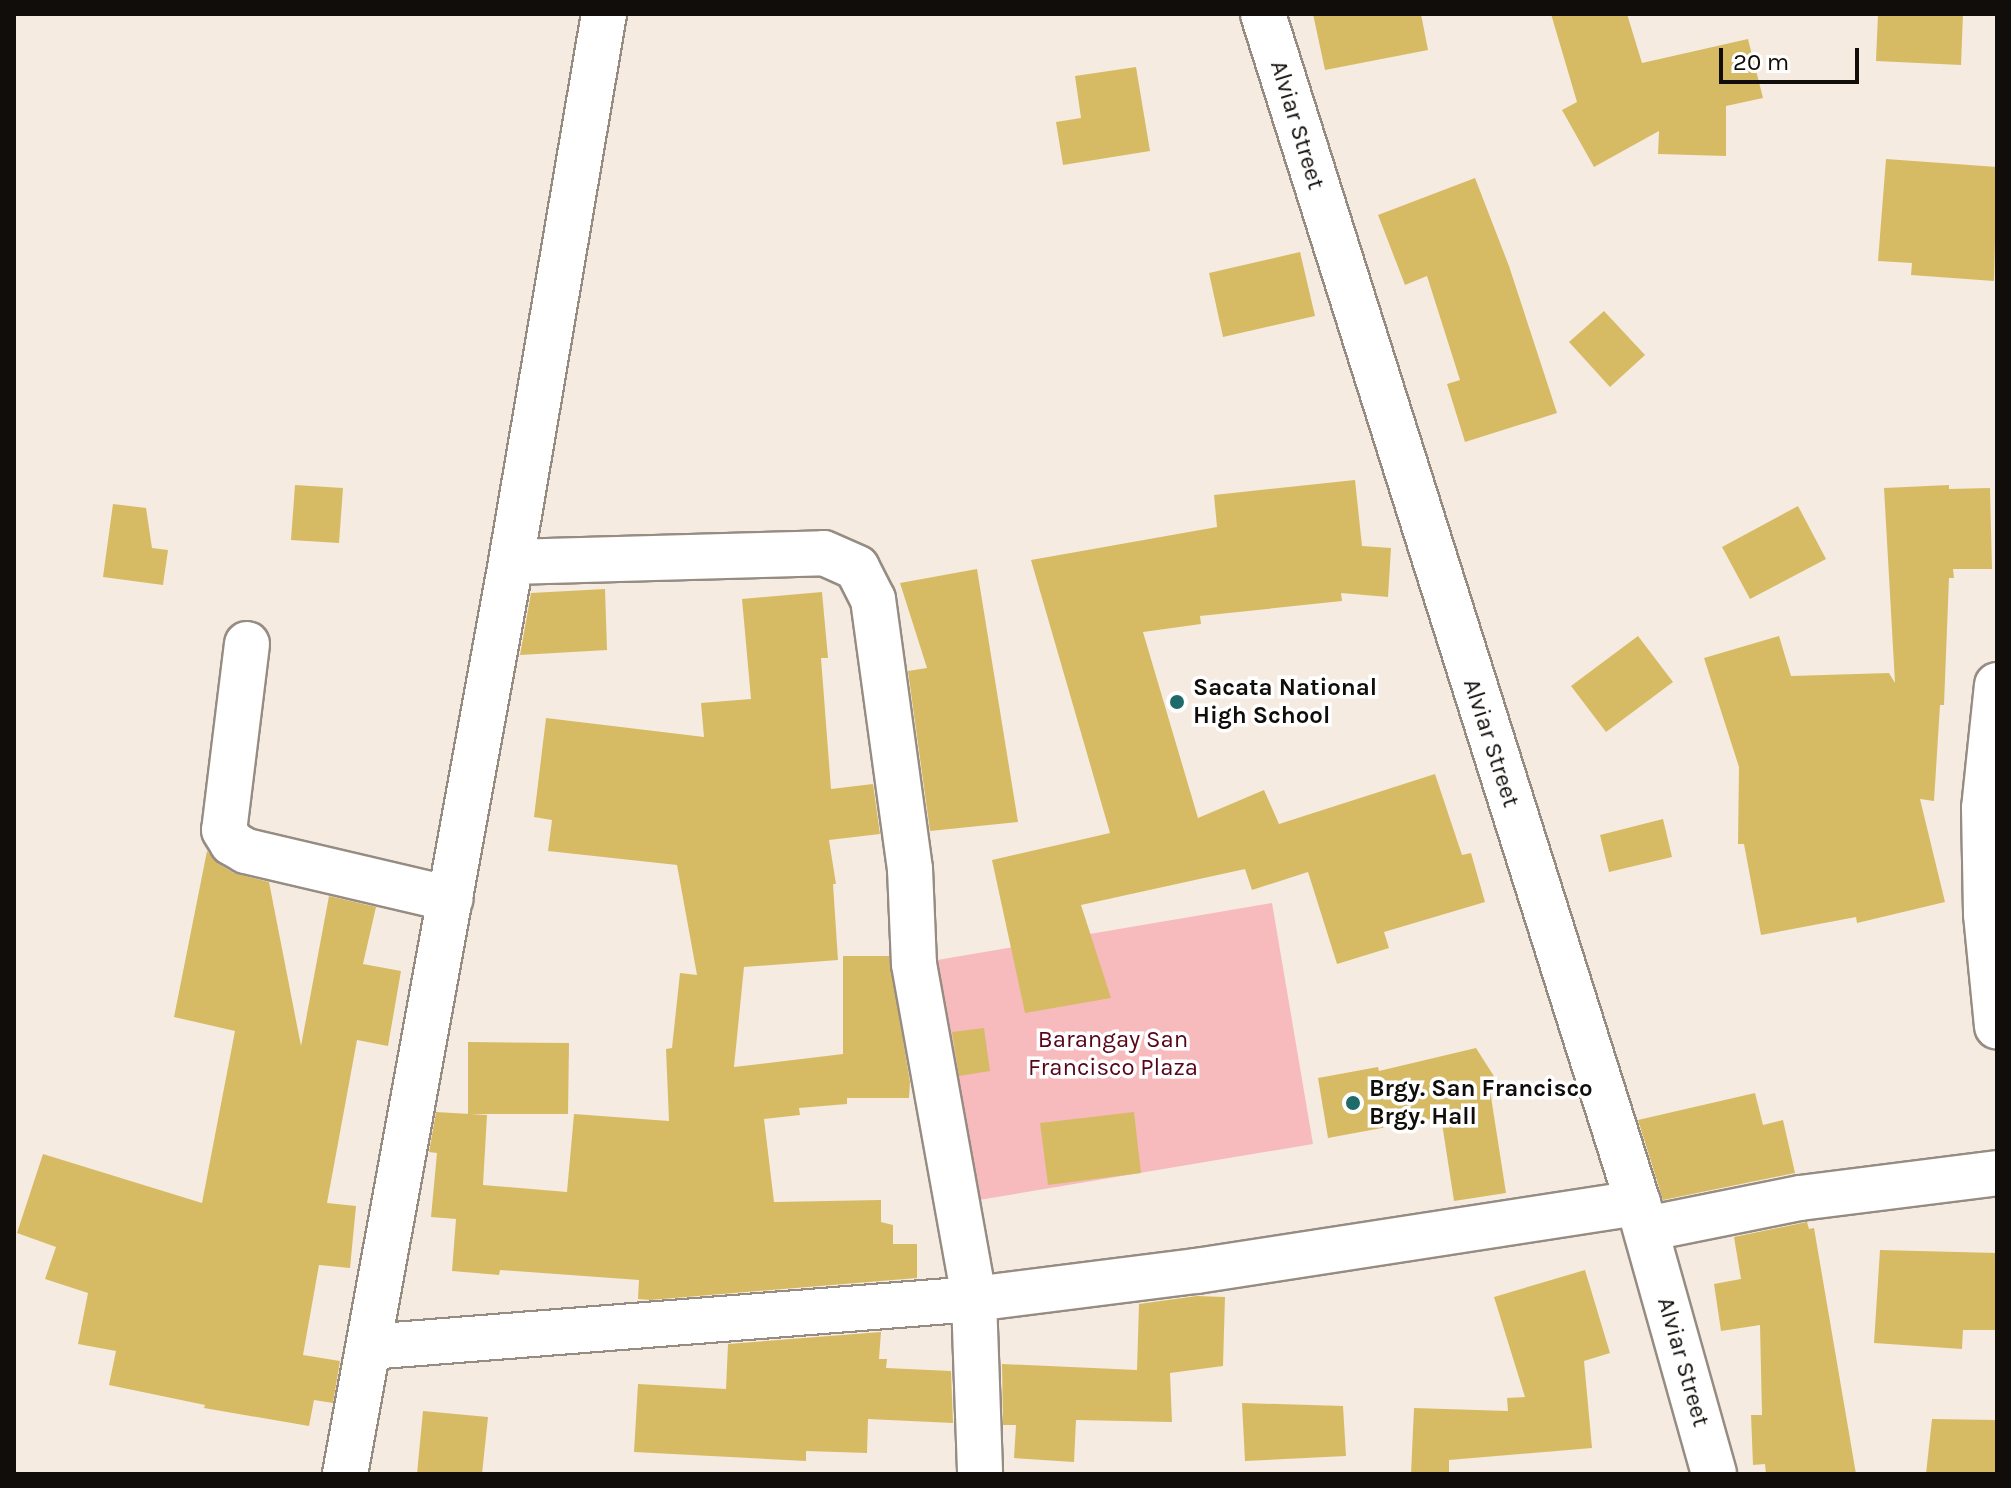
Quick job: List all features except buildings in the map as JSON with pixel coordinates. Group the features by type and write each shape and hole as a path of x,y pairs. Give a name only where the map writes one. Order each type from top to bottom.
{"street":[{"path":"345,1474 511,562 604,14"},
{"name":"Alviar Street","path":"1263,14 1642,1216 1714,1474"},
{"path":"511,562 824,553 857,568 873,599 910,869 914,964 974,1299 980,1474"},
{"path":"247,644 224,830 232,843 246,851 450,899"},
{"path":"1997,685 1984,808 1986,914 1997,1026"},
{"path":"369,1347 974,1299 1997,1173"}],"green space":[{"name":"Barangay San Francisco Plaza","path":"1272,903 1313,1144 955,1204 914,964"}],"place":[{"name":"Sacata National High School","path":"1177,702"},
{"name":"Brgy. San Francisco Brgy. Hall","path":"1353,1103"}]}
